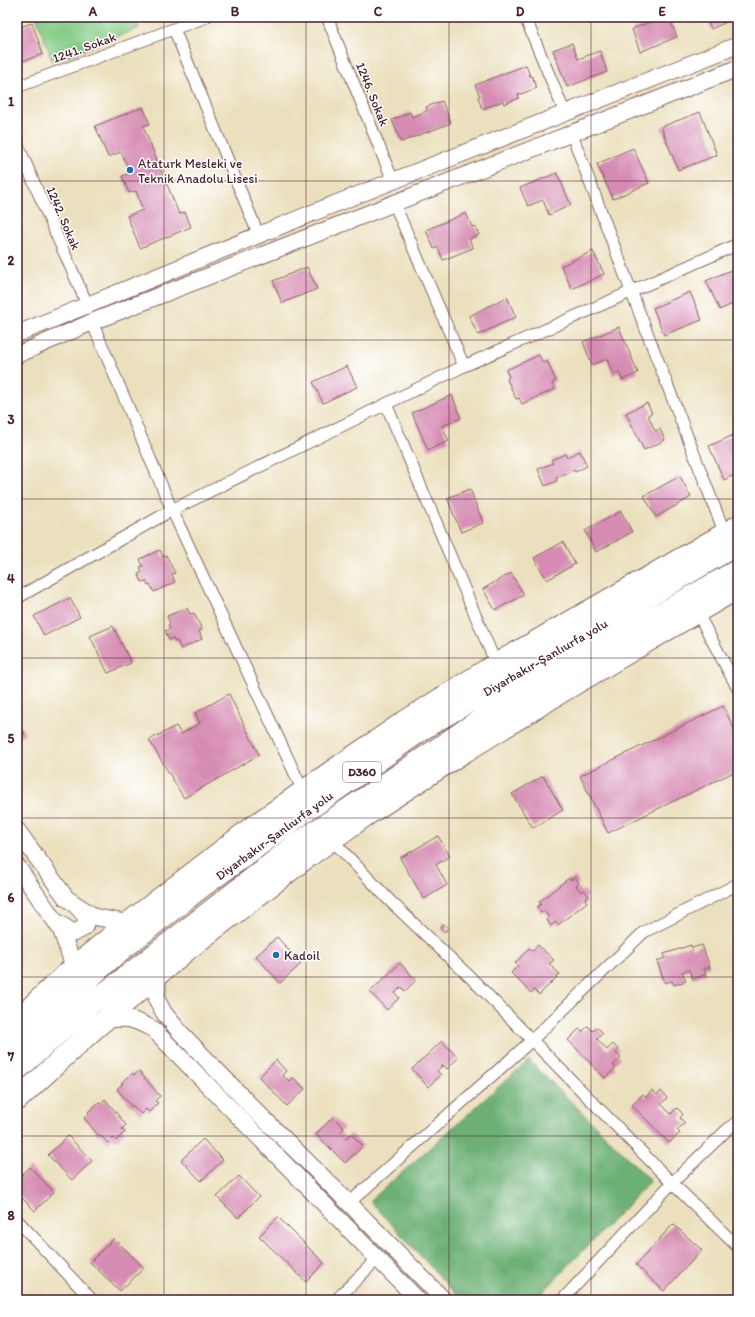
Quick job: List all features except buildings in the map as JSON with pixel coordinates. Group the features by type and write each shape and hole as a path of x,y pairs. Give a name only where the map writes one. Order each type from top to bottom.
{"highway":[{"path":"17,1020 74,967 128,923 251,828 404,722 496,664 734,535"},
{"name":"Diyarbakır-Şanlıurfa yolu","path":"17,1044 115,955 199,889 295,819 426,727 734,535"},
{"name":"Diyarbakır-Şanlıurfa yolu","path":"17,1070 98,998 295,845 487,716 632,630 738,570"},
{"path":"17,1100 105,1020 187,950 305,858 364,816 568,688 738,588"}],"main road":[{"path":"17,334 87,304 393,181 738,45"},
{"path":"17,355 92,322 571,132 738,68"},
{"path":"17,830 66,898 84,914 87,922 84,928 74,934 51,917"},
{"path":"17,866 61,930 74,967"},
{"path":"66,898 96,917 128,923"},
{"path":"158,974 157,1000 164,1013 179,1031 251,1106 444,1300"},
{"path":"105,1020 123,1017 134,1019 153,1029 418,1300"}],"street":[{"name":"1241. Sokak","path":"17,87 206,17"},
{"name":"1246. Sokak","path":"327,17 393,181"},
{"path":"525,17 565,113"},
{"path":"174,29 259,236"},
{"path":"571,132 631,291 734,535"},
{"name":"1242. Sokak","path":"17,143 87,304"},
{"path":"394,203 464,366"},
{"path":"17,598 172,510 386,404 464,366 738,244"},
{"path":"92,322 172,510 303,791"},
{"path":"386,404 496,664"},
{"path":"697,612 738,689"},
{"path":"332,840 390,901 471,978 672,1183 738,1247"},
{"path":"349,1203 532,1041 644,932 738,884"},
{"path":"562,1300 672,1183 730,1127 738,1122"},
{"path":"17,1220 92,1300"},
{"path":"336,1300 378,1258"}],"green space":[{"path":"36,17 135,17 139,28 53,62"},
{"path":"529,1060 651,1181 535,1300 461,1300 370,1201"}],"place":[{"name":"Ataturk Mesleki ve Teknik Anadolu Lisesi","path":"130,170"},
{"name":"Kadoil","path":"276,955"}]}
